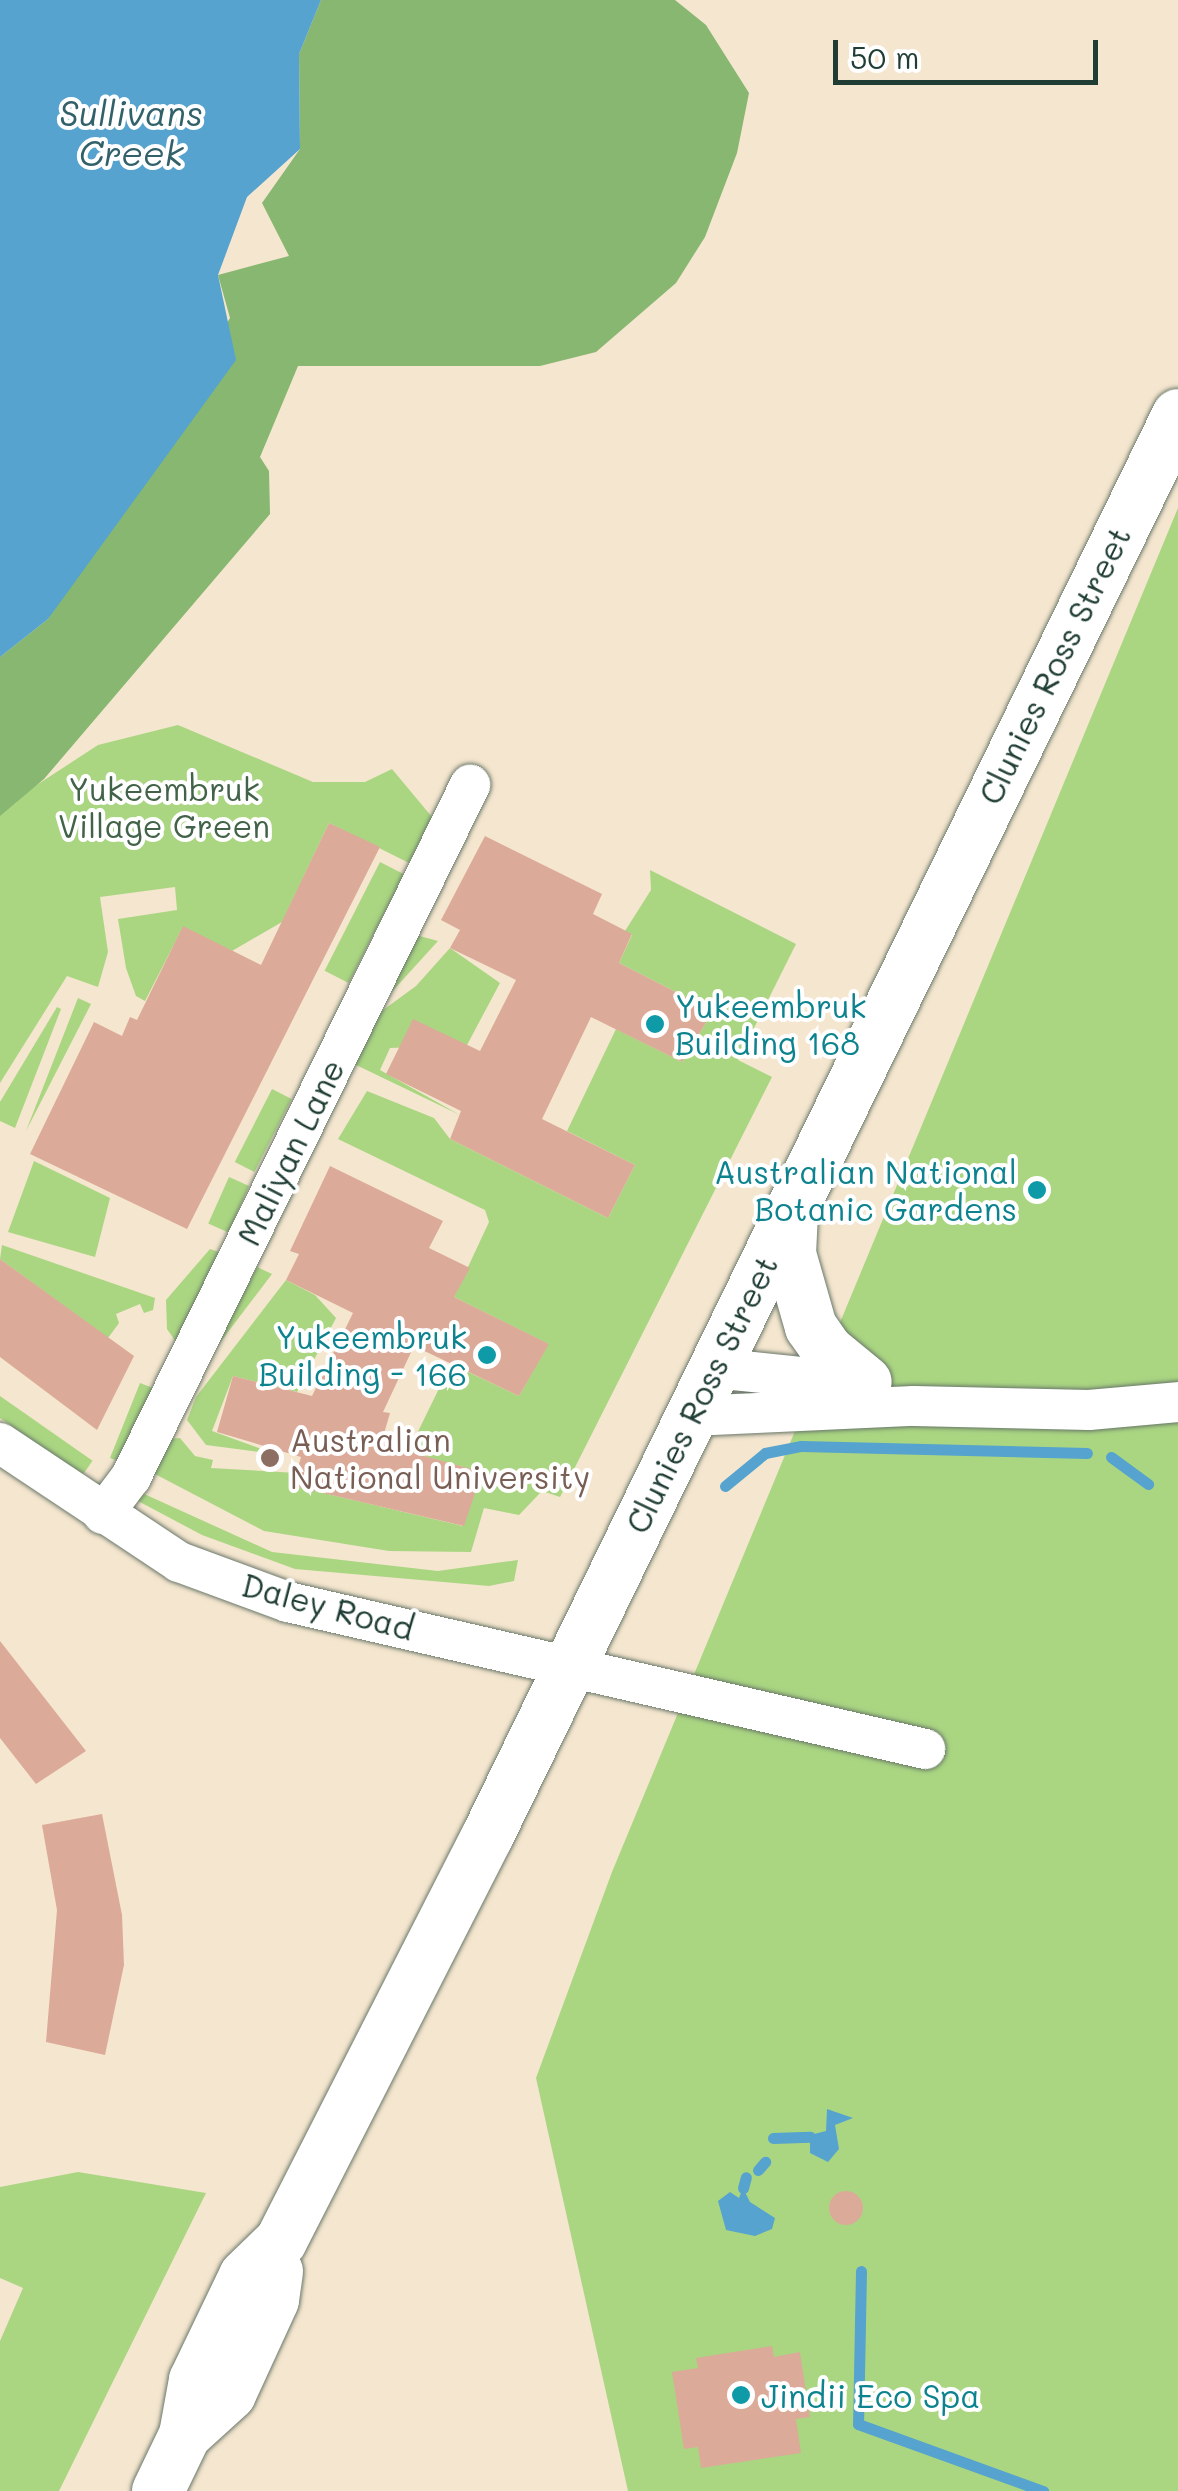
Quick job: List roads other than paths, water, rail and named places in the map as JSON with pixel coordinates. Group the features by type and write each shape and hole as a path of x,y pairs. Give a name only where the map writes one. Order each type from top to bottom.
{"street":[{"name":"Clunies Ross Street","path":"158,2491 185,2436 195,2380 245,2276 281,2241 571,1663 1174,416"},
{"name":"Maliyan Lane","path":"103,1514 132,1476 470,785"},
{"path":"792,1207 790,1254 799,1299 826,1350 866,1382 914,1406"},
{"path":"714,1368 866,1382"},
{"path":"691,1416 914,1406 1089,1410 1178,1402"},
{"name":"Daley Road","path":"0,1443 179,1562 288,1602 571,1663 926,1750"}],"water":[{"name":"Sullivans Creek","path":"0,0 321,0 299,54 300,149 247,197 218,275 236,360 48,619 0,657"},
{"path":"827,2109 853,2118 835,2125 839,2149 828,2162 810,2153 810,2135 826,2131"},
{"path":"743,2188 750,2202 775,2218 772,2229 755,2236 726,2230 718,2201 730,2192 739,2198"}],"waterway":[{"path":"725,1486 765,1453 801,1446 1087,1453"},
{"path":"1111,1457 1148,1484"},
{"path":"773,2138 810,2137"},
{"path":"758,2170 765,2162"},
{"path":"743,2188 746,2177"},
{"path":"861,2271 858,2424 1043,2491"}],"place":[{"name":"Yukeembruk Building 168","path":"655,1024"},
{"name":"Australian National Botanic Gardens","path":"1037,1190"},
{"name":"Yukeembruk Building - 166","path":"487,1355"},
{"name":"Australian National University","path":"270,1458"},
{"name":"Jindii Eco Spa","path":"741,2395"}],"park label":[{"name":"Yukeembruk Village Green","path":"164,808"}]}
